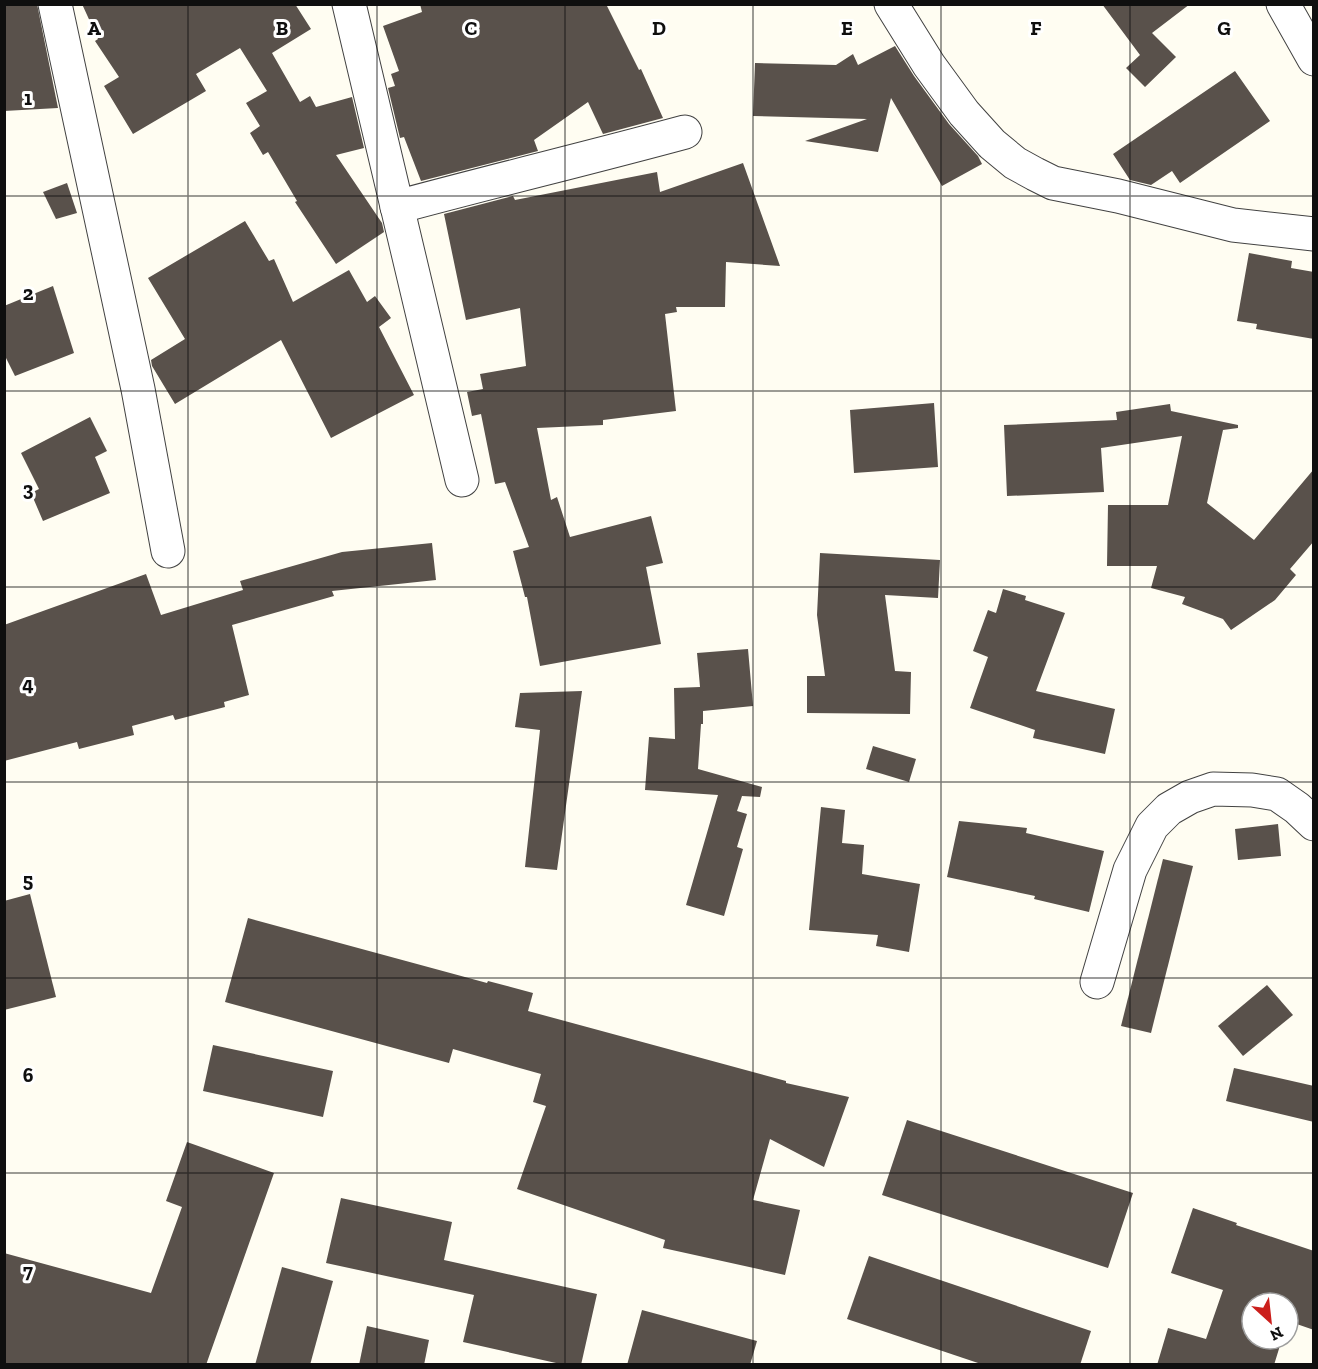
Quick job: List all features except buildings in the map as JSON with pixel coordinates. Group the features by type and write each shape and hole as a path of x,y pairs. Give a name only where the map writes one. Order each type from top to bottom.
{"street":[{"path":"55,4 138,389 168,551"},
{"path":"349,4 462,480"},
{"path":"891,4 929,65 964,113 992,144 1015,163 1035,174 1053,183 1118,196 1233,225 1314,234"},
{"path":"1283,4 1314,59"},
{"path":"397,207 685,132"},
{"path":"1097,982 1130,870 1152,826 1169,809 1190,797 1213,789 1252,790 1277,794 1314,824"}]}
